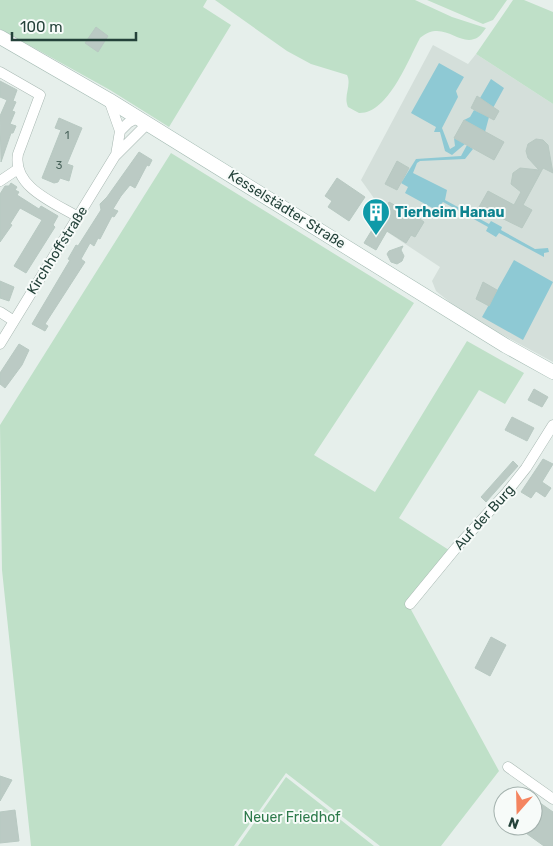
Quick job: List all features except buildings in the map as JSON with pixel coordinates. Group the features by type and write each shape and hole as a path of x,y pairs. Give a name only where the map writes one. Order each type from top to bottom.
{"main road":[{"name":"Kesselstädter Straße","path":"0,37 109,100 506,346 553,372"}],"street":[{"path":"0,72 40,95 18,154 18,170 25,182 32,188 78,217"},
{"path":"109,100 120,131 128,123 142,121"},
{"name":"Kirchhoffstraße","path":"0,344 115,156 142,121"},
{"name":"Kirchhoffstraße","path":"115,156 120,131"},
{"path":"0,181 18,170"},
{"path":"0,312 14,321"},
{"name":"Auf der Burg","path":"410,604 456,548 507,492 526,468 553,425"},
{"path":"508,767 553,800"}],"shaded area":[{"path":"433,45 468,64 476,54 553,104 553,362 479,322 452,304 436,291 432,281 440,267 366,218 376,201 361,180"}],"green space":[{"path":"0,0 207,0 203,7 231,25 169,127 110,90 0,29"},
{"path":"215,0 415,0 452,17 486,28 479,36 468,40 435,31 420,38 403,72 388,96 369,111 359,113 348,107 346,99 349,83 347,75 311,64 287,51"},
{"path":"427,0 507,0 493,20 483,24"},
{"path":"513,0 524,0 553,12 553,104 476,54"},
{"path":"171,153 414,303 314,455 375,492 467,341 524,373 505,404 479,390 399,518 452,552 409,606 499,771 441,846 380,846 286,773 234,846 31,846 2,570 0,425"},
{"name":"Neuer Friedhof","path":"286,777 374,846 238,846"}],"water":[{"path":"439,63 464,77 456,91 458,97 442,128 450,149 455,146 454,138 465,144 452,155 445,151 440,132 434,132 436,127 411,113"},
{"path":"491,79 504,88 493,108 480,98"},
{"path":"474,110 489,117 485,132 464,120 470,117"},
{"path":"467,145 473,149 465,159 420,161 417,163 413,173 447,190 445,200 489,224 491,221 502,227 501,230 535,249 548,248 549,252 544,253 544,257 499,233 496,237 486,231 488,227 443,202 436,210 405,193 408,187 401,183 416,159 461,156"},
{"path":"514,260 553,282 523,340 482,317"}],"place":[{"name":"Tierheim Hanau","path":"376,236"}]}
